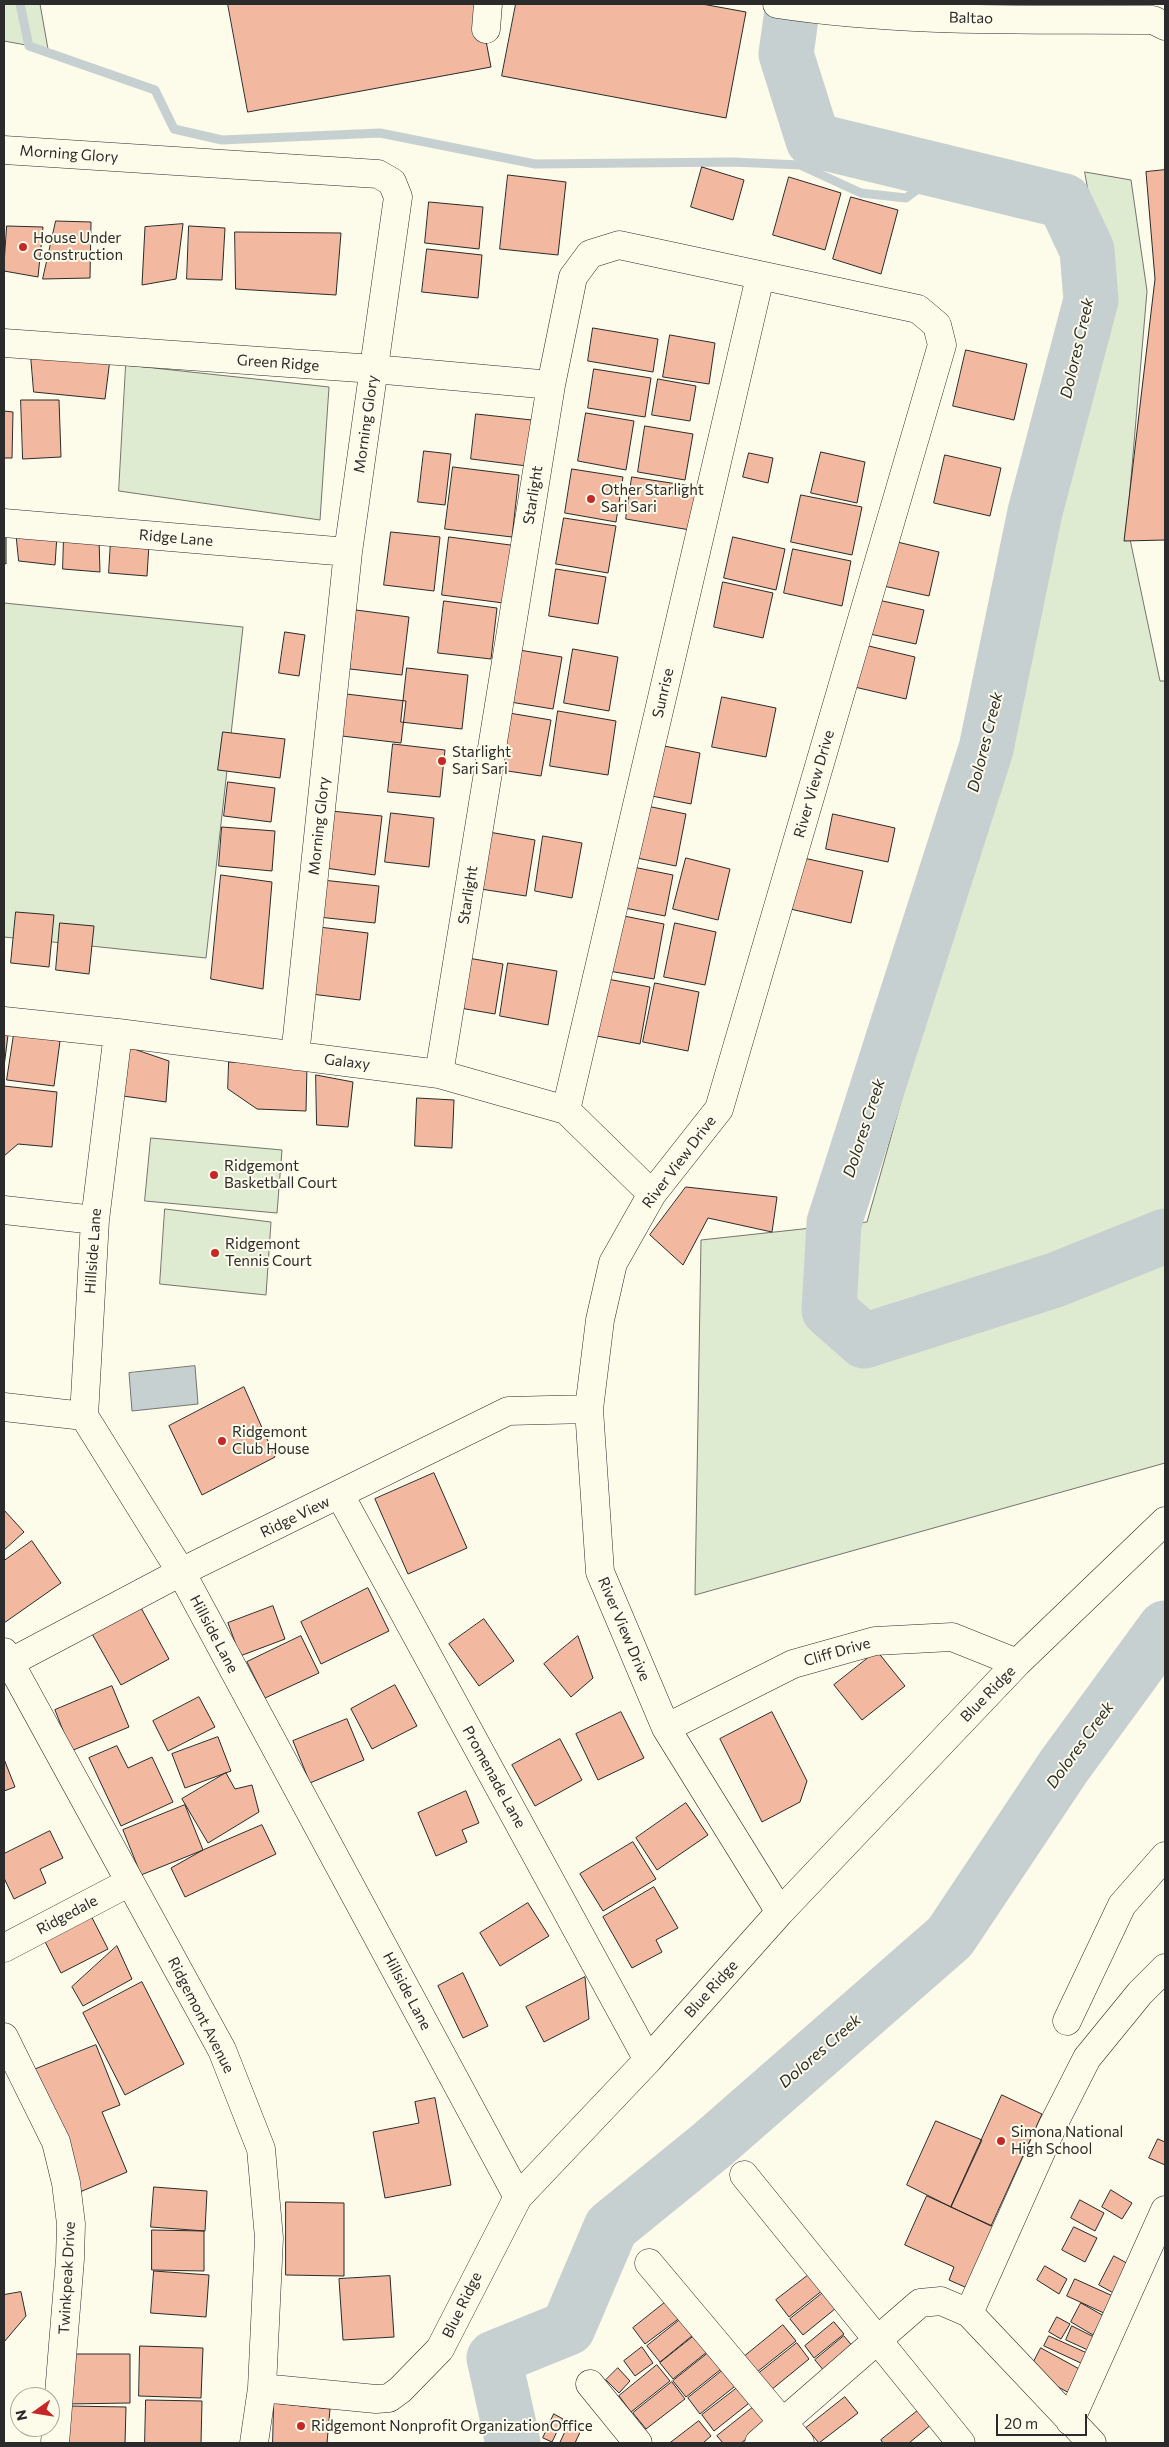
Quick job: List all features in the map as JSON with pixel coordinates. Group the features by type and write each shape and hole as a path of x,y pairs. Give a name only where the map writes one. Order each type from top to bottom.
{"street":[{"name":"Baltao","path":"777,4 828,12 955,18 1153,20 1165,26"},
{"name":"Morning Glory","path":"4,150 378,174 392,182 398,197 348,552 295,1056"},
{"name":"Starlight","path":"439,1074 551,385 573,277 590,254 619,246 918,309"},
{"name":"Sunrise","path":"566,1110 760,277"},
{"name":"River View Drive","path":"780,1912 666,1728 600,1572 589,1409 600,1320 612,1263 652,1194 718,1109 942,345 937,325 918,309"},
{"name":"Green Ridge","path":"4,344 374,369 551,385"},
{"name":"Ridge Lane","path":"4,523 348,552"},
{"name":"Galaxy","path":"4,1021 118,1033 439,1074 566,1110 652,1194"},
{"name":"Hillside Lane","path":"118,1033 94,1220 84,1416 181,1572 518,2197"},
{"path":"4,1210 94,1220"},
{"path":"4,1407 84,1416"},
{"name":"Ridge View","path":"7,1657 508,1411 589,1409"},
{"name":"Promenade Lane","path":"340,1494 648,2060"},
{"name":"Blue Ridge","path":"262,2388 376,2399 389,2398 400,2390 440,2349 518,2197 648,2060 780,1912 1017,1663 1165,1521"},
{"name":"Cliff Drive","path":"666,1728 793,1664 875,1641 952,1637 1017,1663"},
{"name":"Ridgemont Avenue","path":"7,1657 222,2050 261,2149 269,2238 262,2388 254,2443"},
{"path":"1067,2020 1122,1905 1165,1856"},
{"name":"Ridgedale","path":"4,1948 130,1882"},
{"path":"969,2313 1053,2125 1087,2058 1140,1993 1165,1968"},
{"name":"Twinkpeak Drive","path":"4,2037 56,2142 66,2183 71,2224 70,2259 55,2443"},
{"path":"744,2175 961,2443"},
{"path":"1070,2421 1165,2210"},
{"path":"649,2262 791,2433"},
{"path":"759,2443 791,2433 878,2340 920,2303 941,2301 969,2313 1092,2443"},
{"path":"590,2384 638,2443"}],"green space":[{"path":"4,4 40,4 48,49 4,41"},
{"path":"1085,172 1131,180 1147,291 1127,525 1160,681 1165,681 1165,1463 695,1595 701,1240 867,1222 1045,590 1103,275"},
{"path":"126,365 329,387 320,520 119,491"},
{"path":"4,603 243,627 206,958 4,937"},
{"name":"Ridgemont Basketball Court","path":"151,1138 282,1150 277,1213 145,1201"},
{"name":"Ridgemont Tennis Court","path":"165,1209 271,1222 266,1295 160,1284"}],"shaded area":[{"path":"195,1366 198,1404 132,1411 129,1373"}],"building":[{"path":"228,4 479,4 491,67 248,112"},
{"path":"516,4 702,4 746,12 726,118 502,76"},
{"path":"702,167 744,180 733,220 691,207"},
{"path":"1165,170 1165,540 1124,541 1155,279 1146,172"},
{"path":"508,175 566,182 558,255 500,249"},
{"path":"789,177 841,193 825,250 773,235"},
{"path":"851,197 898,210 881,274 833,259"},
{"path":"429,202 483,207 479,249 425,243"},
{"path":"56,221 91,222 90,278 43,279"},
{"path":"183,224 176,279 142,285 145,227"},
{"name":"House Under Construction","path":"7,226 43,227 38,277 4,271"},
{"path":"189,226 225,228 222,280 187,279"},
{"path":"235,232 341,233 336,295 236,289"},
{"path":"427,249 482,255 478,298 422,292"},
{"path":"593,328 658,339 653,372 588,361"},
{"path":"670,335 715,343 709,384 663,377"},
{"path":"966,350 1027,364 1014,420 953,406"},
{"path":"31,356 110,359 105,399 34,392"},
{"path":"594,369 651,378 645,417 588,408"},
{"path":"658,379 696,386 690,421 652,415"},
{"path":"21,400 59,400 61,457 23,459"},
{"path":"4,411 13,412 12,458 4,458"},
{"path":"586,413 634,421 626,470 578,461"},
{"path":"476,414 532,420 527,466 471,459"},
{"path":"645,426 693,434 685,480 638,472"},
{"path":"424,451 451,454 445,505 418,502"},
{"path":"821,452 865,462 857,503 811,493"},
{"path":"749,453 773,458 768,483 743,477"},
{"path":"945,455 1001,468 990,516 934,503"},
{"path":"453,467 519,475 512,537 445,529"},
{"path":"572,469 623,477 616,522 565,513"},
{"path":"632,477 697,487 690,530 626,519"},
{"path":"801,495 862,507 852,555 791,542"},
{"path":"564,518 616,526 608,573 556,564"},
{"path":"16,531 57,535 55,565 19,561"},
{"path":"391,532 440,537 434,591 384,585"},
{"path":"4,535 6,535 6,564 4,563"},
{"path":"64,536 99,539 100,572 63,569"},
{"path":"449,537 518,546 511,604 442,595"},
{"path":"733,537 785,549 776,590 724,578"},
{"path":"111,539 149,544 147,576 109,573"},
{"path":"889,540 939,552 929,596 879,585"},
{"path":"793,549 851,561 842,606 784,593"},
{"path":"556,569 606,577 598,624 549,616"},
{"path":"723,582 773,593 763,638 714,627"},
{"path":"878,600 924,610 916,644 870,634"},
{"path":"444,601 497,608 491,659 438,653"},
{"path":"356,610 409,617 402,675 350,669"},
{"path":"285,632 305,635 299,676 279,673"},
{"path":"856,643 915,657 906,699 846,685"},
{"path":"513,649 562,657 553,709 504,701"},
{"path":"573,649 618,657 609,711 564,703"},
{"path":"407,668 468,675 462,729 401,722"},
{"path":"346,694 406,701 401,743 342,736"},
{"path":"722,697 776,708 766,757 712,747"},
{"path":"558,711 616,721 608,775 550,766"},
{"path":"503,712 551,720 541,776 494,769"},
{"path":"223,732 285,739 280,778 218,770"},
{"path":"393,744 445,750 440,797 388,792"},
{"path":"654,744 700,753 691,804 642,794"},
{"path":"228,782 275,788 271,822 224,816"},
{"path":"642,805 686,814 676,866 632,857"},
{"path":"331,811 382,816 375,875 325,868"},
{"path":"391,813 434,818 429,867 385,862"},
{"path":"833,814 895,828 888,862 826,849"},
{"path":"222,827 275,831 272,871 219,866"},
{"path":"483,831 535,840 526,896 474,888"},
{"path":"543,836 582,843 572,898 535,891"},
{"path":"799,857 863,871 851,923 786,908"},
{"path":"686,858 730,869 718,920 673,909"},
{"path":"633,867 673,875 665,916 625,908"},
{"path":"221,875 272,882 263,989 211,979"},
{"path":"322,880 379,886 375,923 318,917"},
{"path":"16,912 54,915 49,967 11,963"},
{"path":"619,915 664,924 654,979 609,971"},
{"path":"60,923 94,926 89,974 56,970"},
{"path":"675,923 716,932 705,985 664,977"},
{"path":"319,927 368,933 360,1000 311,994"},
{"path":"462,957 503,964 495,1014 454,1007"},
{"path":"508,963 557,971 548,1025 500,1016"},
{"path":"602,978 650,987 640,1044 591,1035"},
{"path":"655,983 699,992 688,1051 643,1042"},
{"path":"4,1034 8,1035 4,1067"},
{"path":"14,1034 60,1041 54,1086 7,1080"},
{"path":"128,1047 169,1061 166,1102 123,1096"},
{"path":"229,1062 307,1065 306,1111 257,1109 228,1089"},
{"path":"316,1075 353,1082 348,1127 317,1125"},
{"path":"4,1086 57,1092 52,1147 18,1144 4,1156"},
{"path":"417,1098 454,1100 452,1148 415,1146"},
{"path":"686,1187 777,1197 772,1232 708,1218 683,1265 650,1235"},
{"name":"Ridgemont Club House","path":"244,1387 275,1457 202,1495 169,1426"},
{"path":"434,1473 467,1548 408,1574 375,1499"},
{"path":"4,1510 24,1532 4,1550"},
{"path":"32,1541 61,1583 4,1623 4,1561"},
{"path":"368,1588 389,1631 321,1664 301,1622"},
{"path":"140,1606 169,1659 121,1685 91,1632"},
{"path":"273,1606 285,1639 240,1656 228,1623"},
{"path":"484,1619 514,1661 479,1686 449,1644"},
{"path":"301,1636 319,1673 265,1698 247,1662"},
{"path":"578,1636 593,1678 571,1697 544,1664"},
{"path":"877,1651 905,1686 862,1720 834,1685"},
{"path":"395,1685 417,1726 372,1749 351,1709"},
{"path":"112,1686 129,1727 71,1751 55,1710"},
{"path":"199,1697 215,1727 168,1751 153,1721"},
{"path":"621,1712 644,1758 598,1780 576,1734"},
{"path":"772,1712 807,1781 800,1802 762,1822 720,1739"},
{"path":"347,1719 364,1760 310,1783 293,1741"},
{"path":"218,1737 231,1771 185,1788 172,1754"},
{"path":"560,1739 582,1780 535,1806 512,1765"},
{"path":"117,1746 128,1768 152,1757 173,1802 121,1826 89,1758"},
{"path":"4,1759 15,1787 4,1791"},
{"path":"226,1773 235,1789 252,1785 259,1812 208,1843 182,1799"},
{"path":"466,1791 479,1823 462,1830 467,1842 436,1856 418,1813"},
{"path":"686,1803 708,1835 657,1870 636,1838"},
{"path":"185,1805 203,1850 141,1875 123,1830"},
{"path":"262,1825 276,1854 185,1897 171,1868 203,1850"},
{"path":"50,1831 63,1858 40,1869 46,1883 14,1899 4,1878 4,1854"},
{"path":"633,1842 656,1879 603,1911 580,1874"},
{"path":"654,1887 678,1928 656,1940 662,1952 632,1968 603,1917"},
{"path":"84,1902 108,1949 61,1973 37,1926"},
{"path":"528,1903 549,1936 500,1966 480,1933"},
{"path":"117,1946 132,1979 83,2006 72,1987"},
{"path":"463,1973 488,2026 463,2038 438,1986"},
{"path":"585,1977 589,2019 544,2042 526,2007"},
{"path":"142,1982 184,2064 125,2095 83,2013"},
{"path":"96,2045 120,2105 102,2112 127,2172 80,2192 31,2071"},
{"path":"1002,2095 1042,2114 991,2226 951,2207"},
{"path":"435,2098 451,2185 385,2198 373,2132 419,2123 415,2102"},
{"path":"936,2121 982,2140 951,2207 907,2185"},
{"path":"1158,2139 1165,2142 1165,2165 1149,2158"},
{"path":"154,2187 207,2191 205,2231 151,2227"},
{"path":"1111,2190 1132,2203 1122,2219 1102,2207"},
{"path":"927,2196 1001,2230 974,2291 949,2280 954,2267 905,2245"},
{"path":"1080,2200 1104,2213 1095,2231 1071,2218"},
{"path":"286,2202 344,2203 344,2276 286,2275"},
{"path":"1074,2227 1097,2238 1085,2262 1062,2250"},
{"path":"152,2230 204,2231 204,2271 152,2270"},
{"path":"1114,2256 1132,2266 1117,2295 1099,2285"},
{"path":"1045,2266 1067,2279 1059,2294 1037,2280"},
{"path":"815,2270 828,2286 789,2317 776,2300"},
{"path":"154,2271 209,2275 206,2317 151,2313"},
{"path":"390,2276 394,2337 343,2340 339,2279"},
{"path":"1075,2279 1115,2297 1106,2314 1067,2296"},
{"path":"829,2288 841,2304 803,2335 790,2319"},
{"path":"21,2292 26,2316 4,2342 4,2295"},
{"path":"672,2297 685,2314 645,2344 633,2328"},
{"path":"1081,2303 1104,2316 1093,2335 1071,2322"},
{"path":"686,2315 698,2331 660,2362 647,2346"},
{"path":"1057,2317 1070,2324 1061,2339 1049,2332"},
{"path":"834,2322 844,2334 814,2358 805,2346"},
{"path":"783,2325 796,2341 757,2372 745,2356"},
{"path":"1072,2326 1096,2338 1090,2351 1066,2340"},
{"path":"699,2332 712,2348 673,2379 660,2363"},
{"path":"844,2336 854,2348 825,2372 815,2360"},
{"path":"1049,2336 1087,2353 1083,2364 1044,2346"},
{"path":"797,2343 809,2359 771,2390 758,2374"},
{"path":"140,2346 203,2348 201,2398 139,2396"},
{"path":"642,2347 653,2363 635,2376 624,2361"},
{"path":"1041,2348 1083,2371 1071,2394 1029,2371"},
{"path":"712,2350 725,2366 686,2397 673,2381"},
{"path":"67,2354 130,2354 130,2403 67,2404"},
{"path":"657,2365 670,2381 631,2412 619,2396"},
{"path":"727,2367 739,2383 700,2414 688,2398"},
{"path":"618,2368 630,2381 619,2393 606,2380"},
{"path":"672,2382 685,2399 646,2429 633,2413"},
{"path":"741,2385 753,2400 714,2431 702,2415"},
{"path":"845,2397 858,2413 819,2443 806,2428"},
{"path":"146,2400 202,2401 201,2443 145,2443"},
{"name":"Ridgemont Nonprofit OrganizationOffice","path":"274,2403 330,2409 327,2443 273,2443"},
{"path":"756,2405 769,2421 741,2443 723,2443 717,2436"},
{"path":"67,2406 126,2407 125,2443 66,2443"},
{"path":"920,2409 932,2424 909,2443 883,2443 881,2440"},
{"path":"554,2414 563,2419 552,2442 543,2438"},
{"path":"699,2421 711,2436 703,2443 670,2443"},
{"path":"570,2422 582,2428 575,2443 560,2443"}],"waterway":[{"path":"20,4 29,46 155,90 174,129 222,140 380,133 535,164 733,162 800,165 861,193 906,198 941,172"},
{"name":"Dolores Creek","path":"793,4 786,54 813,140 1064,201 1087,250 1091,300 1035,512 986,749 834,1223 829,1310 864,1341 1055,1280 1165,1236"},
{"name":"Dolores Creek","path":"513,2443 494,2358 568,2328 611,2227 712,2145 950,1937 1064,1766 1165,1628"}],"place":[{"name":"House Under Construction","path":"23,247"},
{"name":"Other Starlight Sari Sari","path":"591,499"},
{"name":"Starlight Sari Sari","path":"442,761"},
{"name":"Ridgemont Basketball Court","path":"214,1175"},
{"name":"Ridgemont Tennis Court","path":"215,1253"},
{"name":"Ridgemont Club House","path":"222,1441"},
{"name":"Simona National High School","path":"1001,2141"},
{"name":"Ridgemont Nonprofit OrganizationOffice","path":"301,2426"}]}
